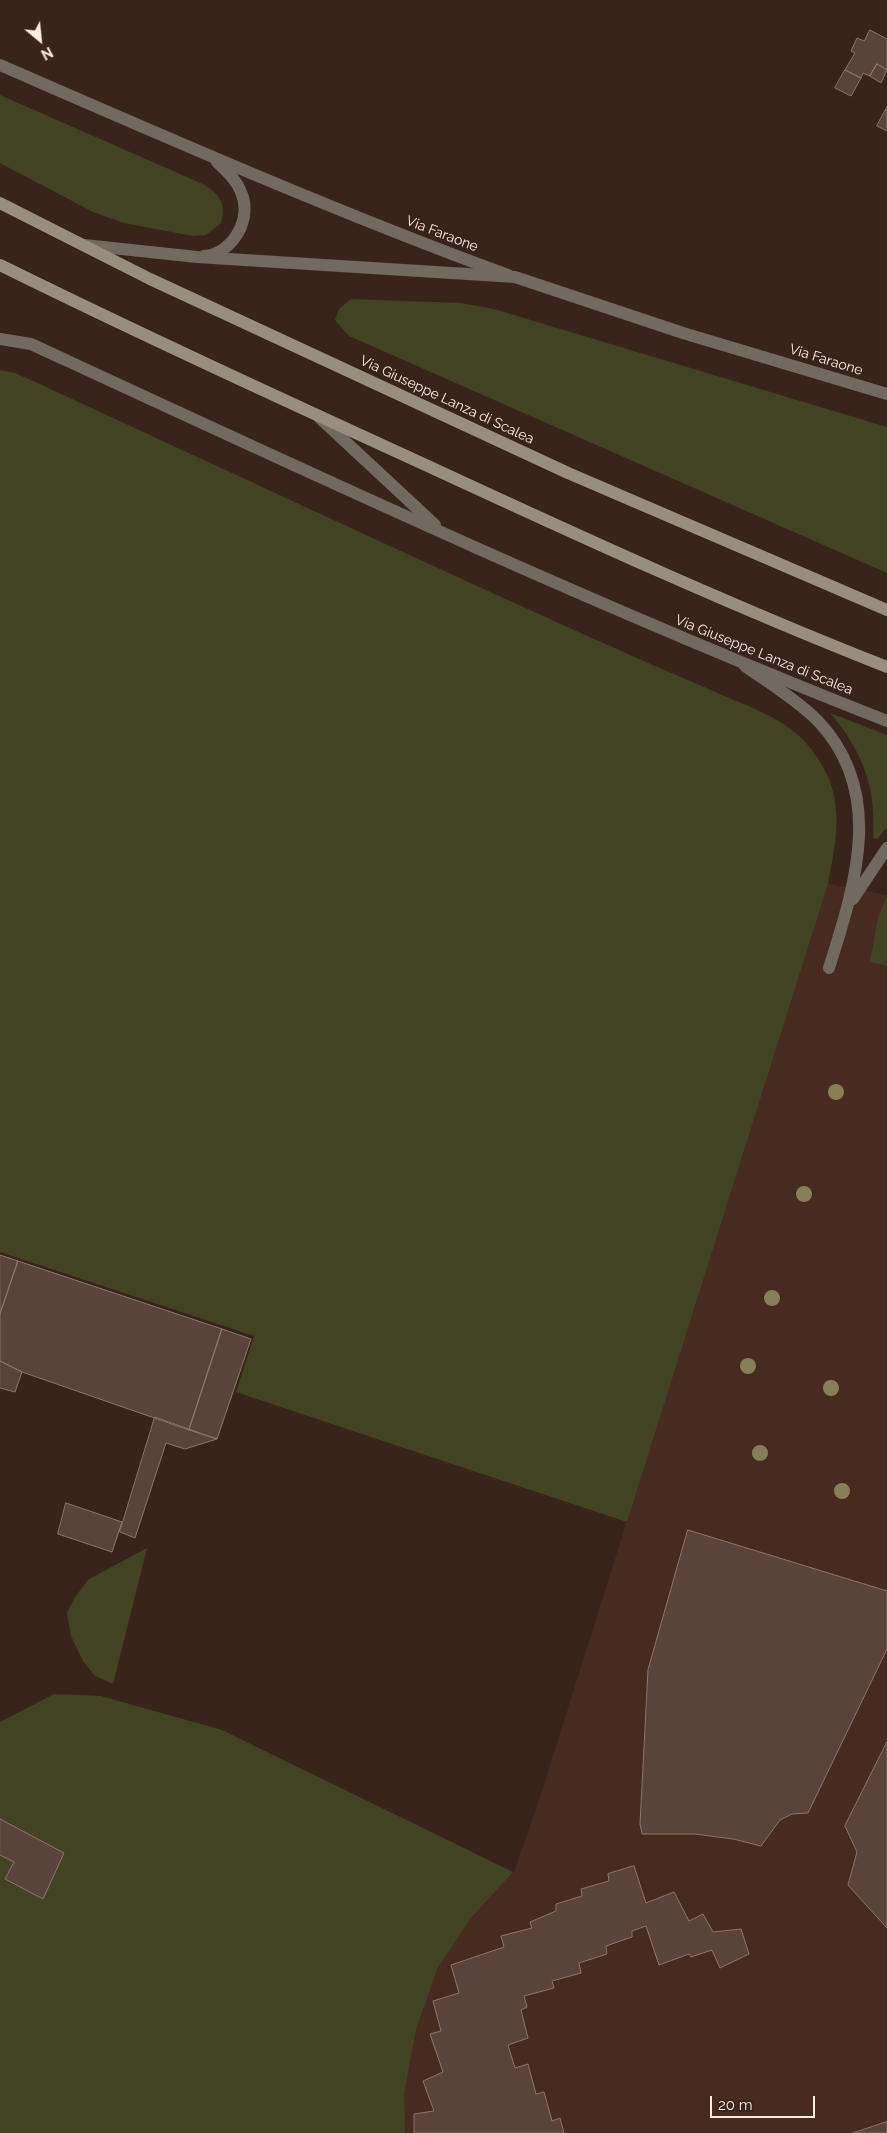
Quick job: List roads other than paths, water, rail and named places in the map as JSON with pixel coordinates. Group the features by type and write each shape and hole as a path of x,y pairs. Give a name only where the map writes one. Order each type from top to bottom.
{"street":[{"name":"Via Faraone","path":"0,65 211,157 448,253 683,333 887,394"},
{"path":"197,257 218,253 227,247 242,223 245,204 236,181 211,157"},
{"name":"Via Giuseppe Lanza di Scalea","path":"0,203 150,279 568,473 887,610"},
{"path":"84,245 197,257 514,277"},
{"path":"0,265 136,332 703,591 887,667"},
{"name":"Via Giuseppe Lanza di Scalea","path":"0,339 32,344 348,491 443,533 743,664 887,721"},
{"path":"316,415 443,533"},
{"path":"743,664 817,721 839,750 853,778 859,813 860,849 849,905 829,968"},
{"path":"849,905 887,848"}]}
